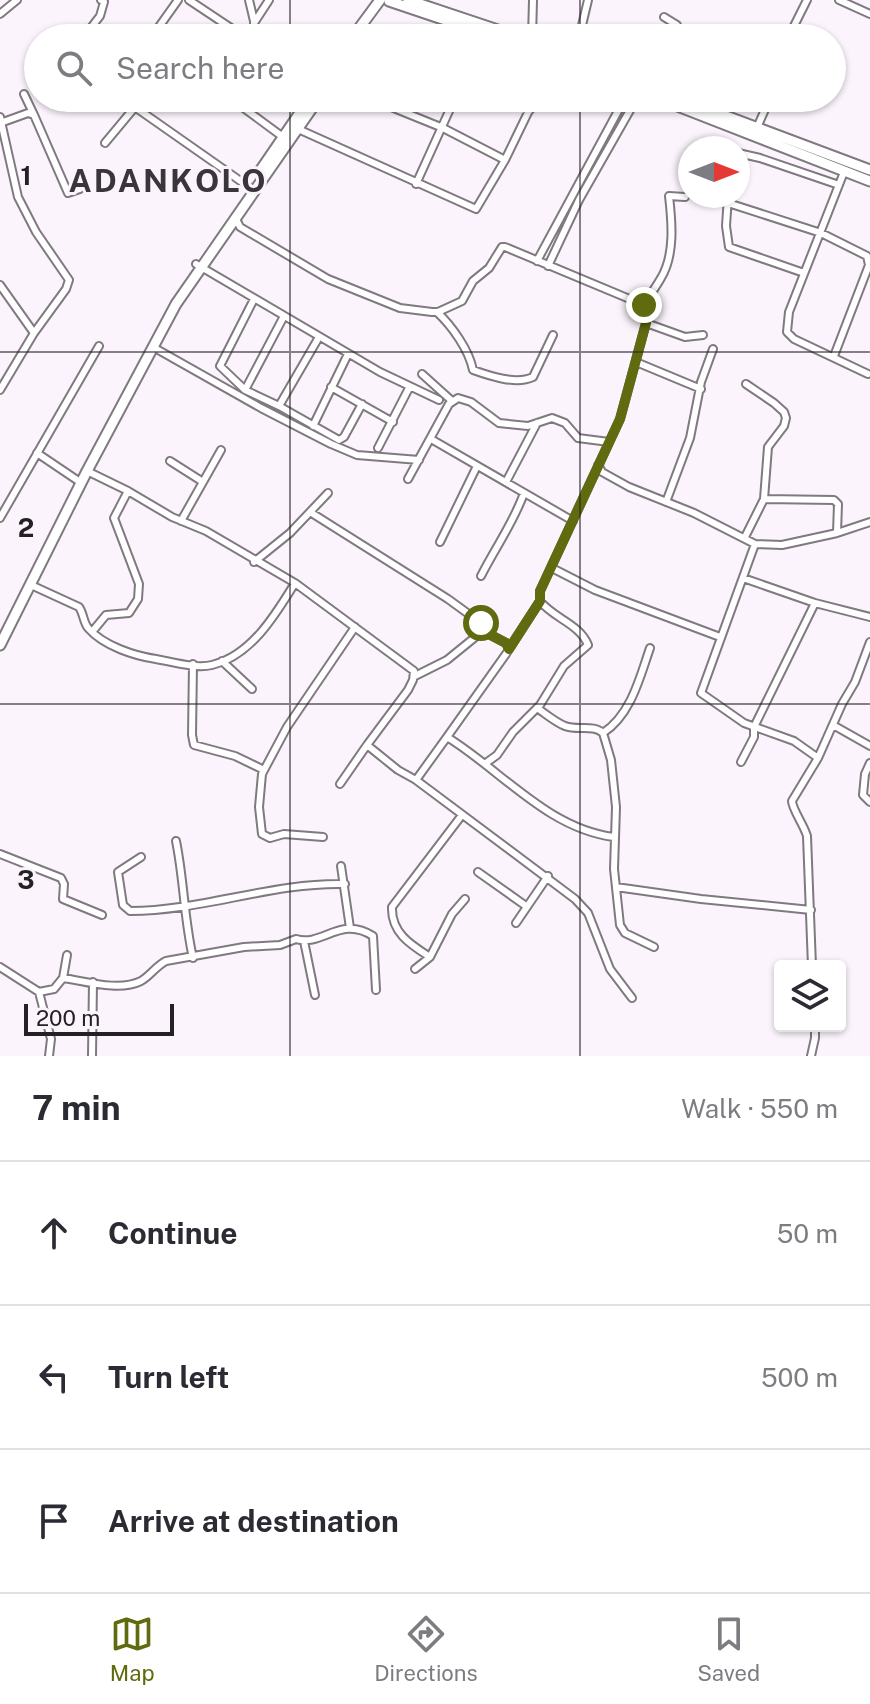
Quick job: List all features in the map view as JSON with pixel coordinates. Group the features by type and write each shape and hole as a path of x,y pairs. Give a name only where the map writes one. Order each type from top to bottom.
{"main road":[{"path":"364,24 385,0"},
{"path":"369,24 385,0"},
{"path":"385,0 457,24"},
{"path":"408,0 480,24"},
{"path":"0,645 87,471 176,304 300,112"},
{"path":"0,635 77,480 172,302 310,112"},
{"path":"697,112 870,170"},
{"path":"716,112 870,181"}],"street":[{"path":"0,14 17,0"},
{"path":"161,24 178,0"},
{"path":"189,0 225,24"},
{"path":"249,0 254,23"},
{"path":"254,23 269,0"},
{"path":"532,24 533,0"},
{"path":"582,24 588,0"},
{"path":"795,24 807,0"},
{"path":"839,0 870,14"},
{"path":"94,24 100,16 104,1"},
{"path":"664,17 675,24"},
{"path":"33,112 68,193 80,189"},
{"path":"105,143 131,112"},
{"path":"142,112 249,187"},
{"path":"249,112 283,137"},
{"path":"404,112 443,128 505,160"},
{"path":"416,184 449,112"},
{"path":"298,129 476,209 529,112"},
{"path":"537,261 617,112"},
{"path":"548,266 579,200 629,112"},
{"path":"755,132 764,112"},
{"path":"0,390 69,280 36,232 18,197 2,119 28,113 34,115"},
{"path":"750,156 839,185"},
{"path":"844,172 789,312 787,332 794,339 868,374"},
{"path":"416,780 540,601 540,591 620,419 646,323 644,305 660,282 667,263 671,242 669,196 678,197"},
{"path":"750,207 821,233 867,256 869,260 834,356"},
{"path":"727,208 729,247 804,273"},
{"path":"235,217 240,227 256,238 328,279 400,308 437,312 462,301 473,281 489,268 502,247 509,247 644,305"},
{"path":"199,265 348,354 409,388 439,400"},
{"path":"0,285 34,333"},
{"path":"254,299 220,366 245,390 342,439 362,404"},
{"path":"0,305 12,305"},
{"path":"437,312 471,357 473,370 491,376 526,380 533,377 553,335"},
{"path":"245,390 284,316"},
{"path":"646,323 685,337 703,335"},
{"path":"279,406 319,337"},
{"path":"0,518 2,507 99,346"},
{"path":"153,347 331,444 357,455 419,460"},
{"path":"666,502 690,438 701,382 713,349"},
{"path":"313,426 348,354"},
{"path":"636,362 701,389"},
{"path":"422,374 452,401"},
{"path":"745,537 764,499 768,447 784,426 786,418 774,403 746,384"},
{"path":"331,387 393,422"},
{"path":"378,448 409,388"},
{"path":"408,479 452,401 458,398 471,402 499,423 528,426 552,418 565,423 578,438 609,442"},
{"path":"506,482 537,423"},
{"path":"431,439 573,521"},
{"path":"181,521 221,450"},
{"path":"37,453 77,480"},
{"path":"170,461 203,482"},
{"path":"598,465 602,472 755,544 782,545 870,522"},
{"path":"440,542 477,466"},
{"path":"87,471 206,531 254,562 295,583 414,671 415,676"},
{"path":"92,632 106,615 129,613 138,599 139,584 114,518 128,491"},
{"path":"254,562 328,493"},
{"path":"481,576 514,518 524,493"},
{"path":"764,499 834,500 838,504 837,533"},
{"path":"310,512 448,599 481,623 485,632 506,643 509,649"},
{"path":"755,544 701,693 744,723 794,741 818,758"},
{"path":"552,568 595,590 720,637"},
{"path":"743,578 815,603 870,617"},
{"path":"31,585 79,607 85,625 92,632 140,656 211,665 250,642 269,623 295,583"},
{"path":"486,763 497,755 513,732 537,708 564,666 588,645 587,640 567,621 540,601"},
{"path":"741,762 754,737 754,727 815,603"},
{"path":"323,837 284,834 270,838 262,834 260,781 287,727 355,627"},
{"path":"340,784 415,676 447,660 485,632"},
{"path":"812,960 807,836 792,801 818,758 855,682 870,642"},
{"path":"603,733 625,711 650,648"},
{"path":"222,661 252,689"},
{"path":"193,664 194,745 235,756 264,770"},
{"path":"537,708 565,726 595,728 603,733 611,760 616,807 614,837 620,925 625,933 654,947"},
{"path":"833,725 870,746"},
{"path":"447,737 547,811 589,832 614,837"},
{"path":"367,745 548,876 588,913 610,969 632,998"},
{"path":"870,763 862,788 863,795 870,802"},
{"path":"430,957 406,942 393,922 392,907 462,815"},
{"path":"176,841 193,958"},
{"path":"0,854 61,878 64,884 63,899 102,915"},
{"path":"141,857 118,872 120,894 126,909 135,911 319,883 345,884"},
{"path":"341,866 350,928"},
{"path":"478,872 526,906"},
{"path":"516,923 548,876"},
{"path":"616,887 811,910"},
{"path":"415,969 430,957 452,914 465,899"},
{"path":"63,978 136,983 166,961 244,947 280,945 296,939 316,939 333,930 350,928 373,936 376,990"},
{"path":"304,941 315,995"},
{"path":"39,992 54,989 63,978 67,955"},
{"path":"0,967 39,992 51,1039 49,1056"},
{"path":"92,1056 93,982"},
{"path":"811,1056 815,1032"}],"district":[{"name":"ADANKOLO","path":"168,180"}],"route":[{"path":"481,623 485,632 506,643 509,649 540,601 540,591 617,428 646,323 644,305"}]}
